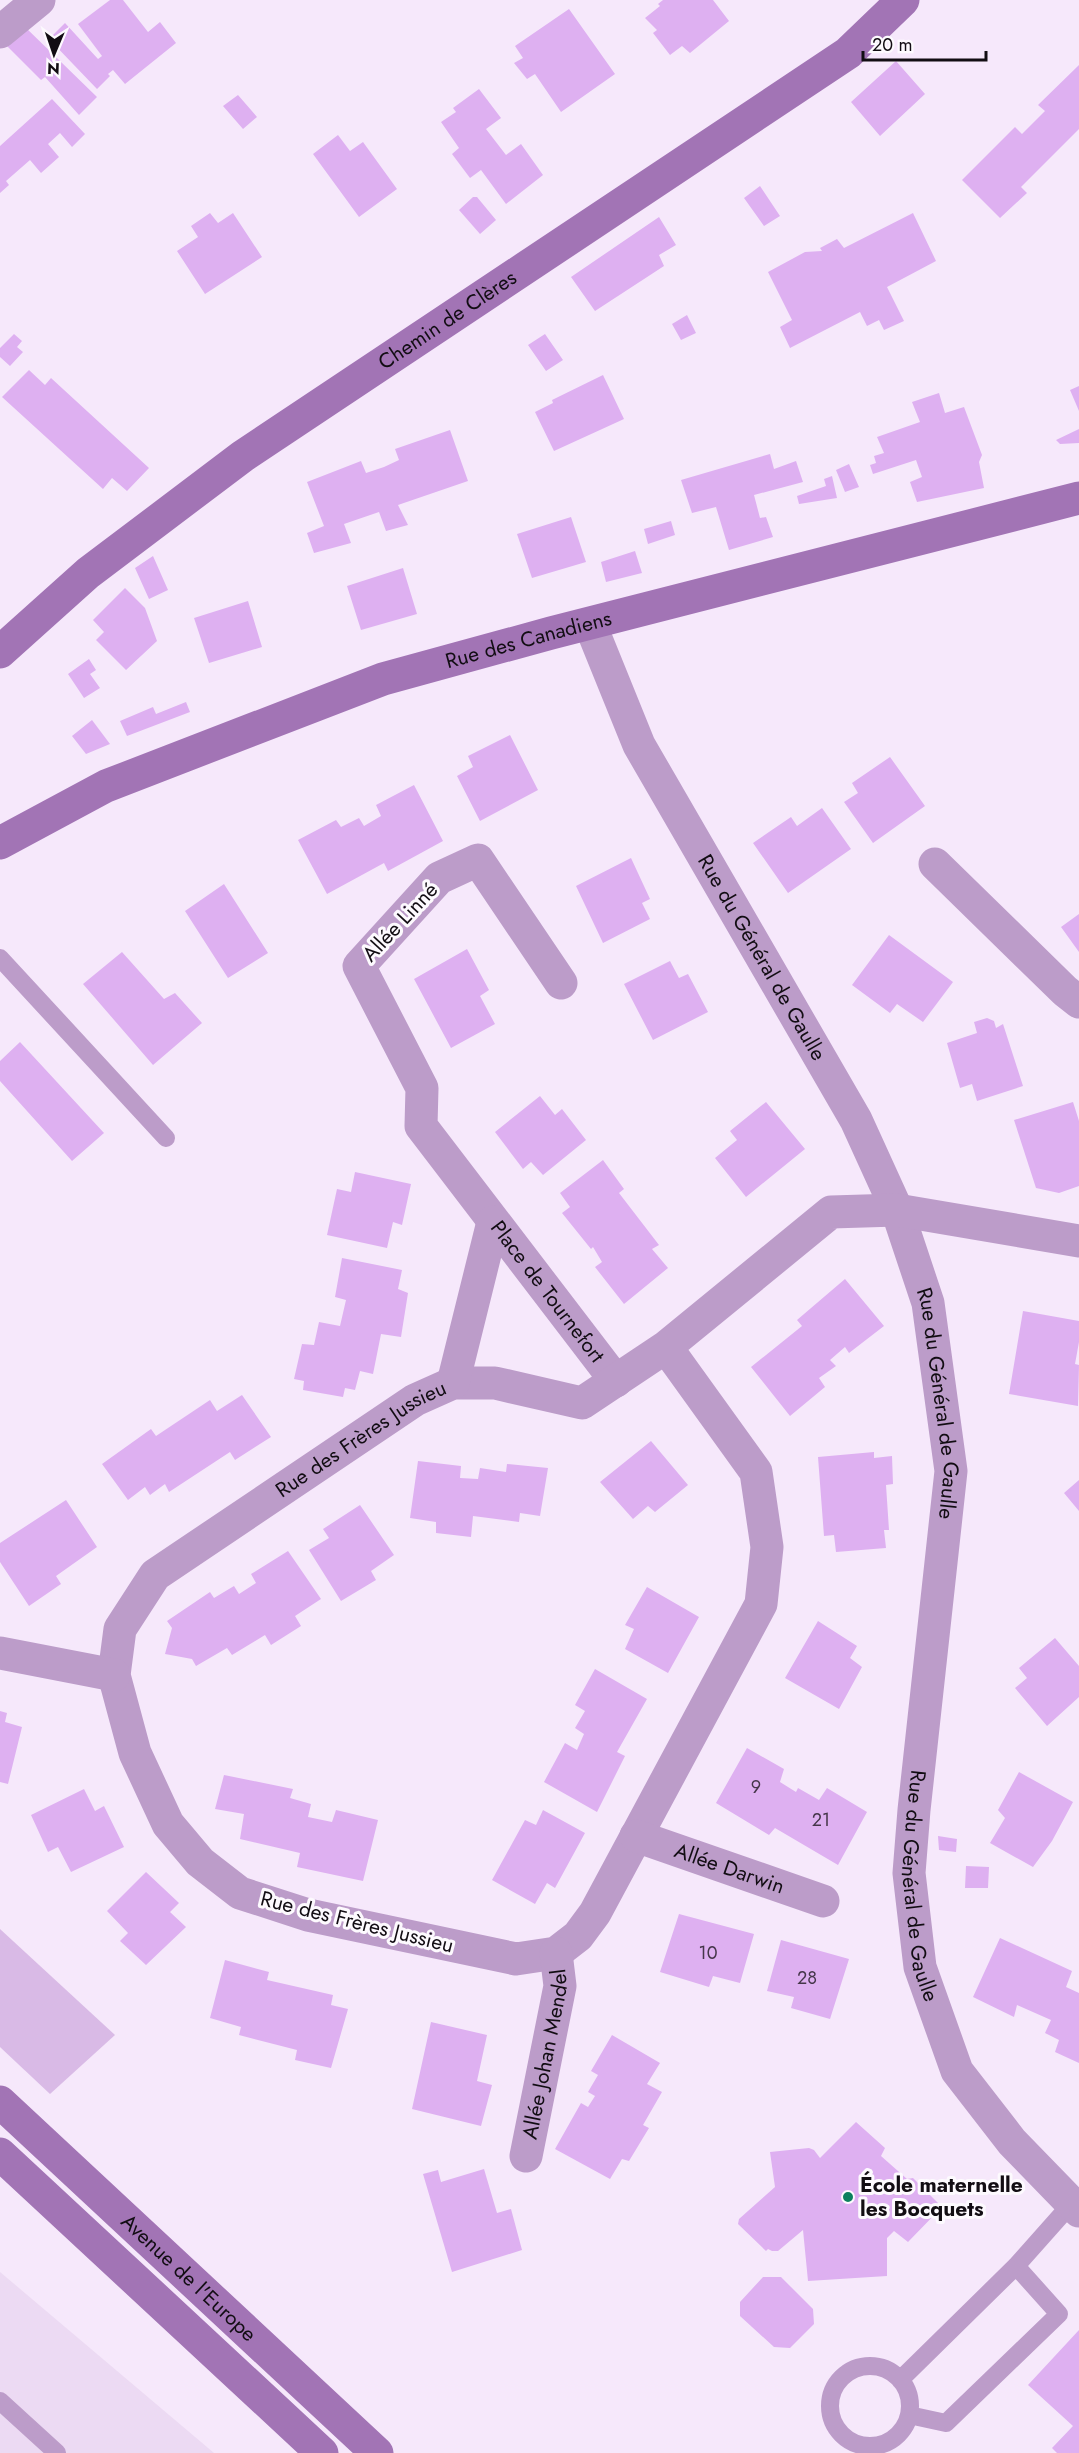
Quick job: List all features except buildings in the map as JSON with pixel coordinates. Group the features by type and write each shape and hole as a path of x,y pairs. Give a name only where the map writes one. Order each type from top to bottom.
{"street":[{"path":"0,32 39,0"},
{"name":"Chemin de Clères","path":"0,652 87,573 243,456 848,53 903,0"},
{"name":"Rue des Canadiens","path":"0,843 106,786 383,679 1079,498"},
{"name":"Rue du Général de Gaulle","path":"591,624 639,745 856,1120 897,1210 928,1303 951,1471 909,1873 920,1967 957,2071 1012,2142 1075,2207"},
{"name":"Allée Linné","path":"494,1222 421,1126 422,1088 359,966 439,878 478,860 561,983"},
{"path":"935,864 1079,1002"},
{"name":"Rue des Frères Jussieu","path":"556,1953 516,1959 309,1915 240,1893 200,1862 168,1824 135,1753 114,1675 120,1629 155,1575 415,1401 453,1383 495,1383 582,1403 666,1347 831,1212 897,1210 1079,1241"},
{"name":"Place de Tournefort","path":"494,1222 616,1381"},
{"name":"Place de Tournefort","path":"453,1383 494,1222"},
{"path":"556,1953 578,1936 595,1913 761,1604 766,1548 756,1472 666,1347"},
{"path":"0,1653 114,1675"},
{"name":"Allée Darwin","path":"636,1836 823,1901"},
{"name":"Allée Johan Mendel","path":"526,2156 560,1986 556,1953"},
{"name":"Avenue de l'Europe","path":"0,2102 377,2453"},
{"name":"Avenue de l'Europe","path":"0,2154 322,2453"}],"lane":[{"path":"0,958 166,1138"},
{"path":"900,2380 1075,2207"},
{"path":"909,2415 946,2423 1059,2314 1016,2265"},
{"path":"879,2367 900,2380 909,2400 909,2415 902,2429 884,2444 868,2446 846,2439 836,2427 830,2412 833,2390 842,2377 856,2368 879,2367"},
{"path":"0,2401 57,2453"}],"shaded area":[{"path":"0,1929 115,2035 50,2094 0,2047"},
{"path":"0,2272 214,2453 0,2453"}],"place":[{"name":"École maternelle les Bocquets","path":"848,2197"}]}
